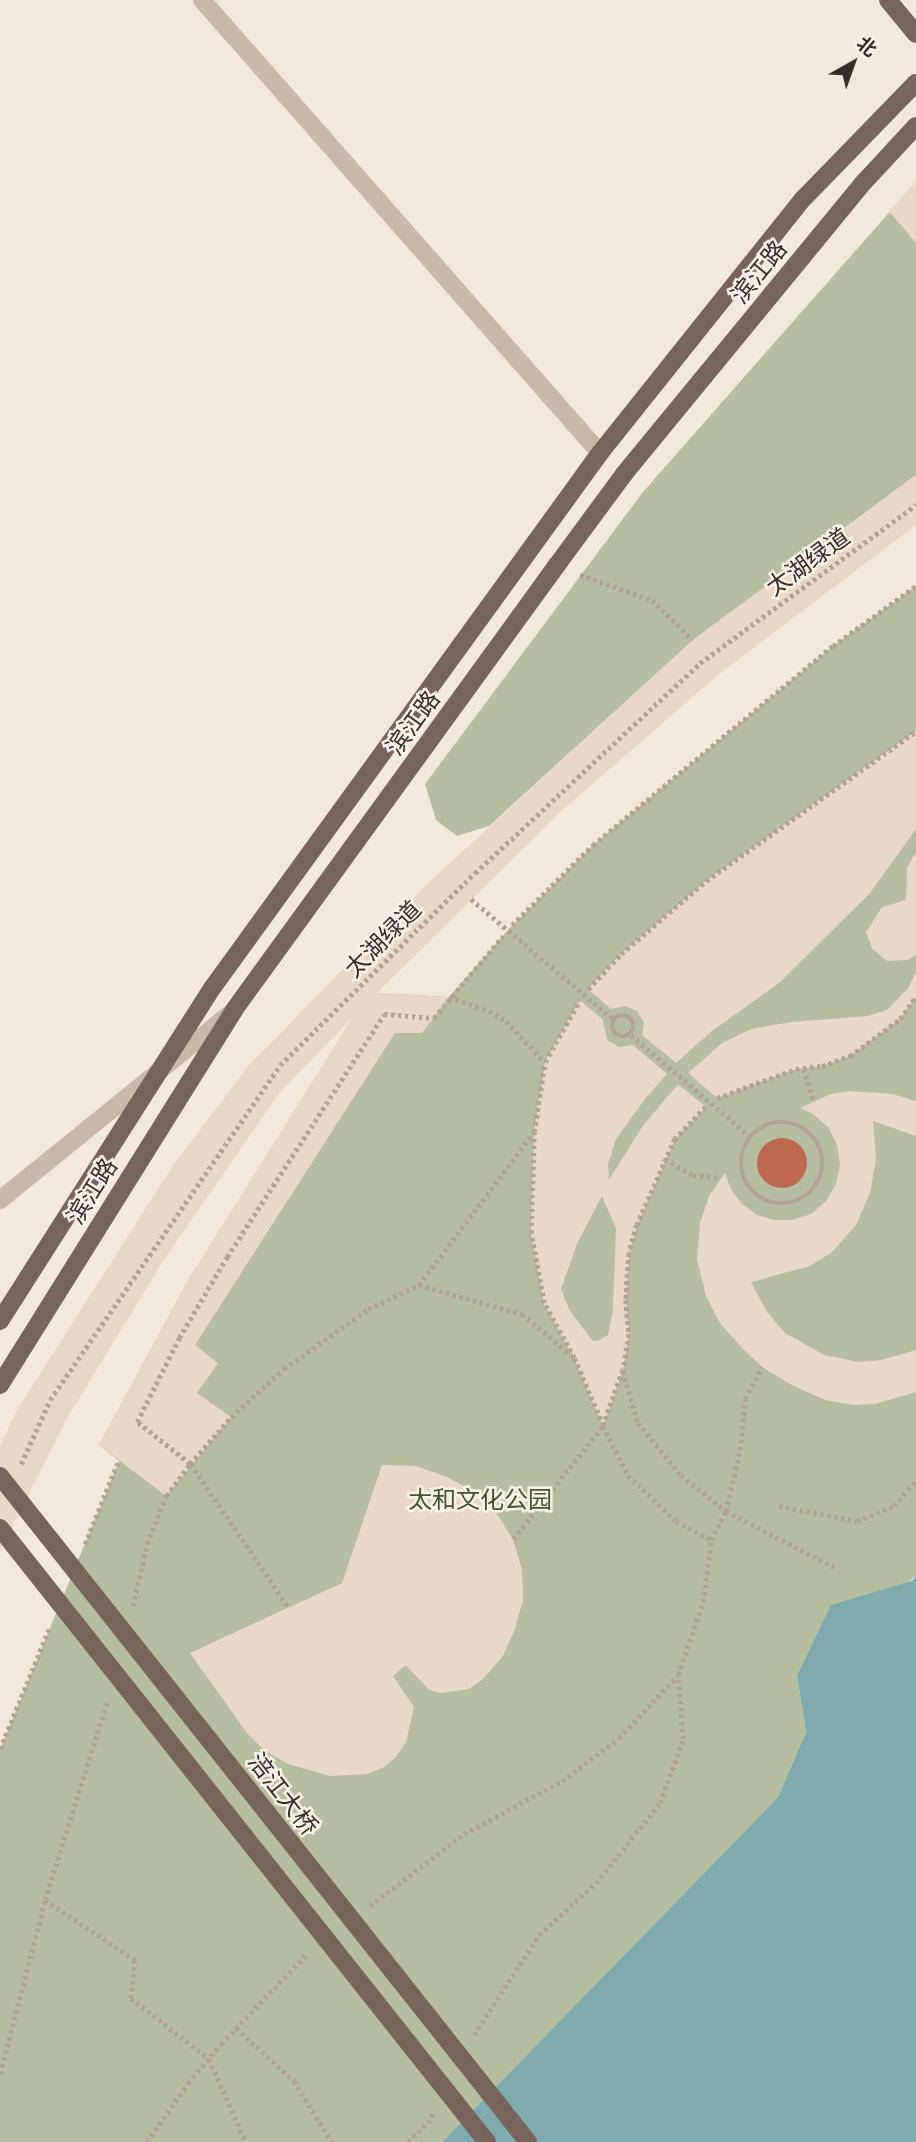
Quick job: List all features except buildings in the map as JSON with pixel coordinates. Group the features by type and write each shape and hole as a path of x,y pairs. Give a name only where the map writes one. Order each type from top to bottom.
{"main road":[{"path":"888,0 916,34"},
{"name":"滨江路","path":"0,1321 213,987 600,453 803,199 916,83"},
{"name":"滨江路","path":"0,1385 234,1010 557,565 624,474 865,181 916,125"},
{"name":"涪江大桥","path":"8,1474 528,2142"},
{"path":"0,1528 487,2142"}],"street":[{"path":"202,0 600,453"},
{"path":"0,1200 234,1010"}],"path":[{"name":"太湖绿道","path":"8,1474 50,1400 280,1065 474,873 700,663 916,505"},
{"path":"557,565 652,600 693,640"},
{"path":"512,925 593,845 833,646 916,586"},
{"path":"588,989 621,954 706,881 916,731"},
{"path":"471,899 614,1020"},
{"path":"287,1606 190,1464 137,1422 179,1338 299,1143 384,1014 434,1018 503,936"},
{"path":"717,1098 739,1087 849,1056 900,1019 916,996"},
{"path":"449,997 489,1011 506,1021 545,1062"},
{"path":"580,1000 545,1062 534,1132 531,1233 544,1303 574,1357 603,1426 628,1475 676,1521 711,1540"},
{"path":"622,1015 632,1019 634,1030 631,1035 623,1038 616,1035 612,1025 614,1020 622,1015"},
{"path":"631,1035 751,1137"},
{"path":"804,1069 814,1101"},
{"path":"513,1539 603,1426 623,1370 629,1334 626,1300 629,1253 637,1224 675,1139 706,1107"},
{"path":"774,1122 801,1126 812,1134 823,1159 817,1185 796,1202 769,1202 757,1196 743,1174 741,1160 751,1137 774,1122"},
{"path":"131,1614 146,1544 166,1496 190,1464 231,1417 284,1369 368,1309 419,1285 534,1132"},
{"path":"665,1159 693,1175 721,1178"},
{"path":"419,1285 522,1314 574,1357"},
{"path":"471,2041 539,1935 596,1884 660,1803 683,1740 678,1675 703,1602 711,1540 726,1511 740,1450 745,1399 762,1367"},
{"path":"623,1370 638,1423 681,1475 726,1511 834,1567"},
{"path":"779,1506 857,1521 894,1506 916,1481"},
{"path":"368,1907 464,1834 562,1781 619,1738 678,1675"},
{"path":"0,2074 45,1900 110,1690"},
{"path":"45,1900 135,1960 131,1998 209,2059 246,2142"},
{"path":"147,2142 209,2059 315,1948"},
{"path":"236,2028 294,2081 332,2142"},
{"path":"408,2142 428,2123 440,2100"}],"green space":[{"path":"916,182 916,475 693,640 489,826 457,836 436,820 425,784 643,492"},
{"name":"太和文化公园","path":"916,586 916,1576 797,1676 806,1732 778,1797 442,2142 0,2142 0,1749 119,1461 99,1445 190,1277 376,993 449,997 507,931 593,845 833,646"}],"shaded area":[{"path":"916,182 916,243 889,211"},
{"path":"916,475 916,525 719,674 559,813 377,993 449,997 422,1033 395,1033 195,1345 218,1363 197,1393 231,1417 166,1496 99,1445 190,1277 352,1018 280,1092 165,1258 66,1420 0,1551 0,1446 17,1410 174,1164 250,1064 425,886 693,640"},
{"path":"916,731 916,829 870,893 779,983 712,1031 676,1063 642,1035 644,1023 637,1011 625,1006 611,1009 588,989 621,954 706,881"},
{"path":"916,852 916,954 908,960 887,961 872,948 866,932 882,907 906,900 907,868"},
{"path":"916,971 916,996 900,1019 850,1056 822,1066 796,1069 717,1098 688,1073 722,1043 751,1029 791,1022 868,1016 887,1010 909,987"},
{"path":"580,1000 603,1020 607,1040 619,1047 633,1045 667,1074 616,1139 608,1164 609,1180 642,1127 678,1084 706,1107 675,1139 637,1225 629,1253 626,1300 629,1334 623,1370 603,1426 574,1358 544,1303 531,1233 534,1132 545,1062","holes":["602,1196 616,1228 613,1309 608,1335 593,1341 570,1311 561,1289 577,1244"]},
{"path":"849,1091 893,1094 916,1101 916,1136 873,1121 876,1159 870,1193 856,1225 832,1252 810,1266 751,1282 767,1312 785,1333 824,1355 859,1362 881,1360 916,1350 916,1392 875,1404 854,1405 825,1400 762,1367 720,1323 706,1296 697,1259 700,1223 709,1196 725,1173 731,1190 742,1204 757,1215 774,1220 791,1220 811,1214 826,1201 836,1184 840,1165 837,1145 828,1127 813,1114 800,1108 831,1094"},
{"path":"382,1465 416,1466 447,1477 475,1492 496,1513 513,1539 522,1570 523,1600 515,1629 503,1656 483,1679 469,1689 441,1693 429,1690 406,1665 393,1676 414,1707 406,1742 397,1756 384,1767 368,1774 330,1776 288,1764 265,1751 247,1733 190,1653 342,1583"}],"water":[{"path":"916,1576 916,2142 442,2142 778,1797 806,1732 797,1676 831,1605 912,1581"}]}
